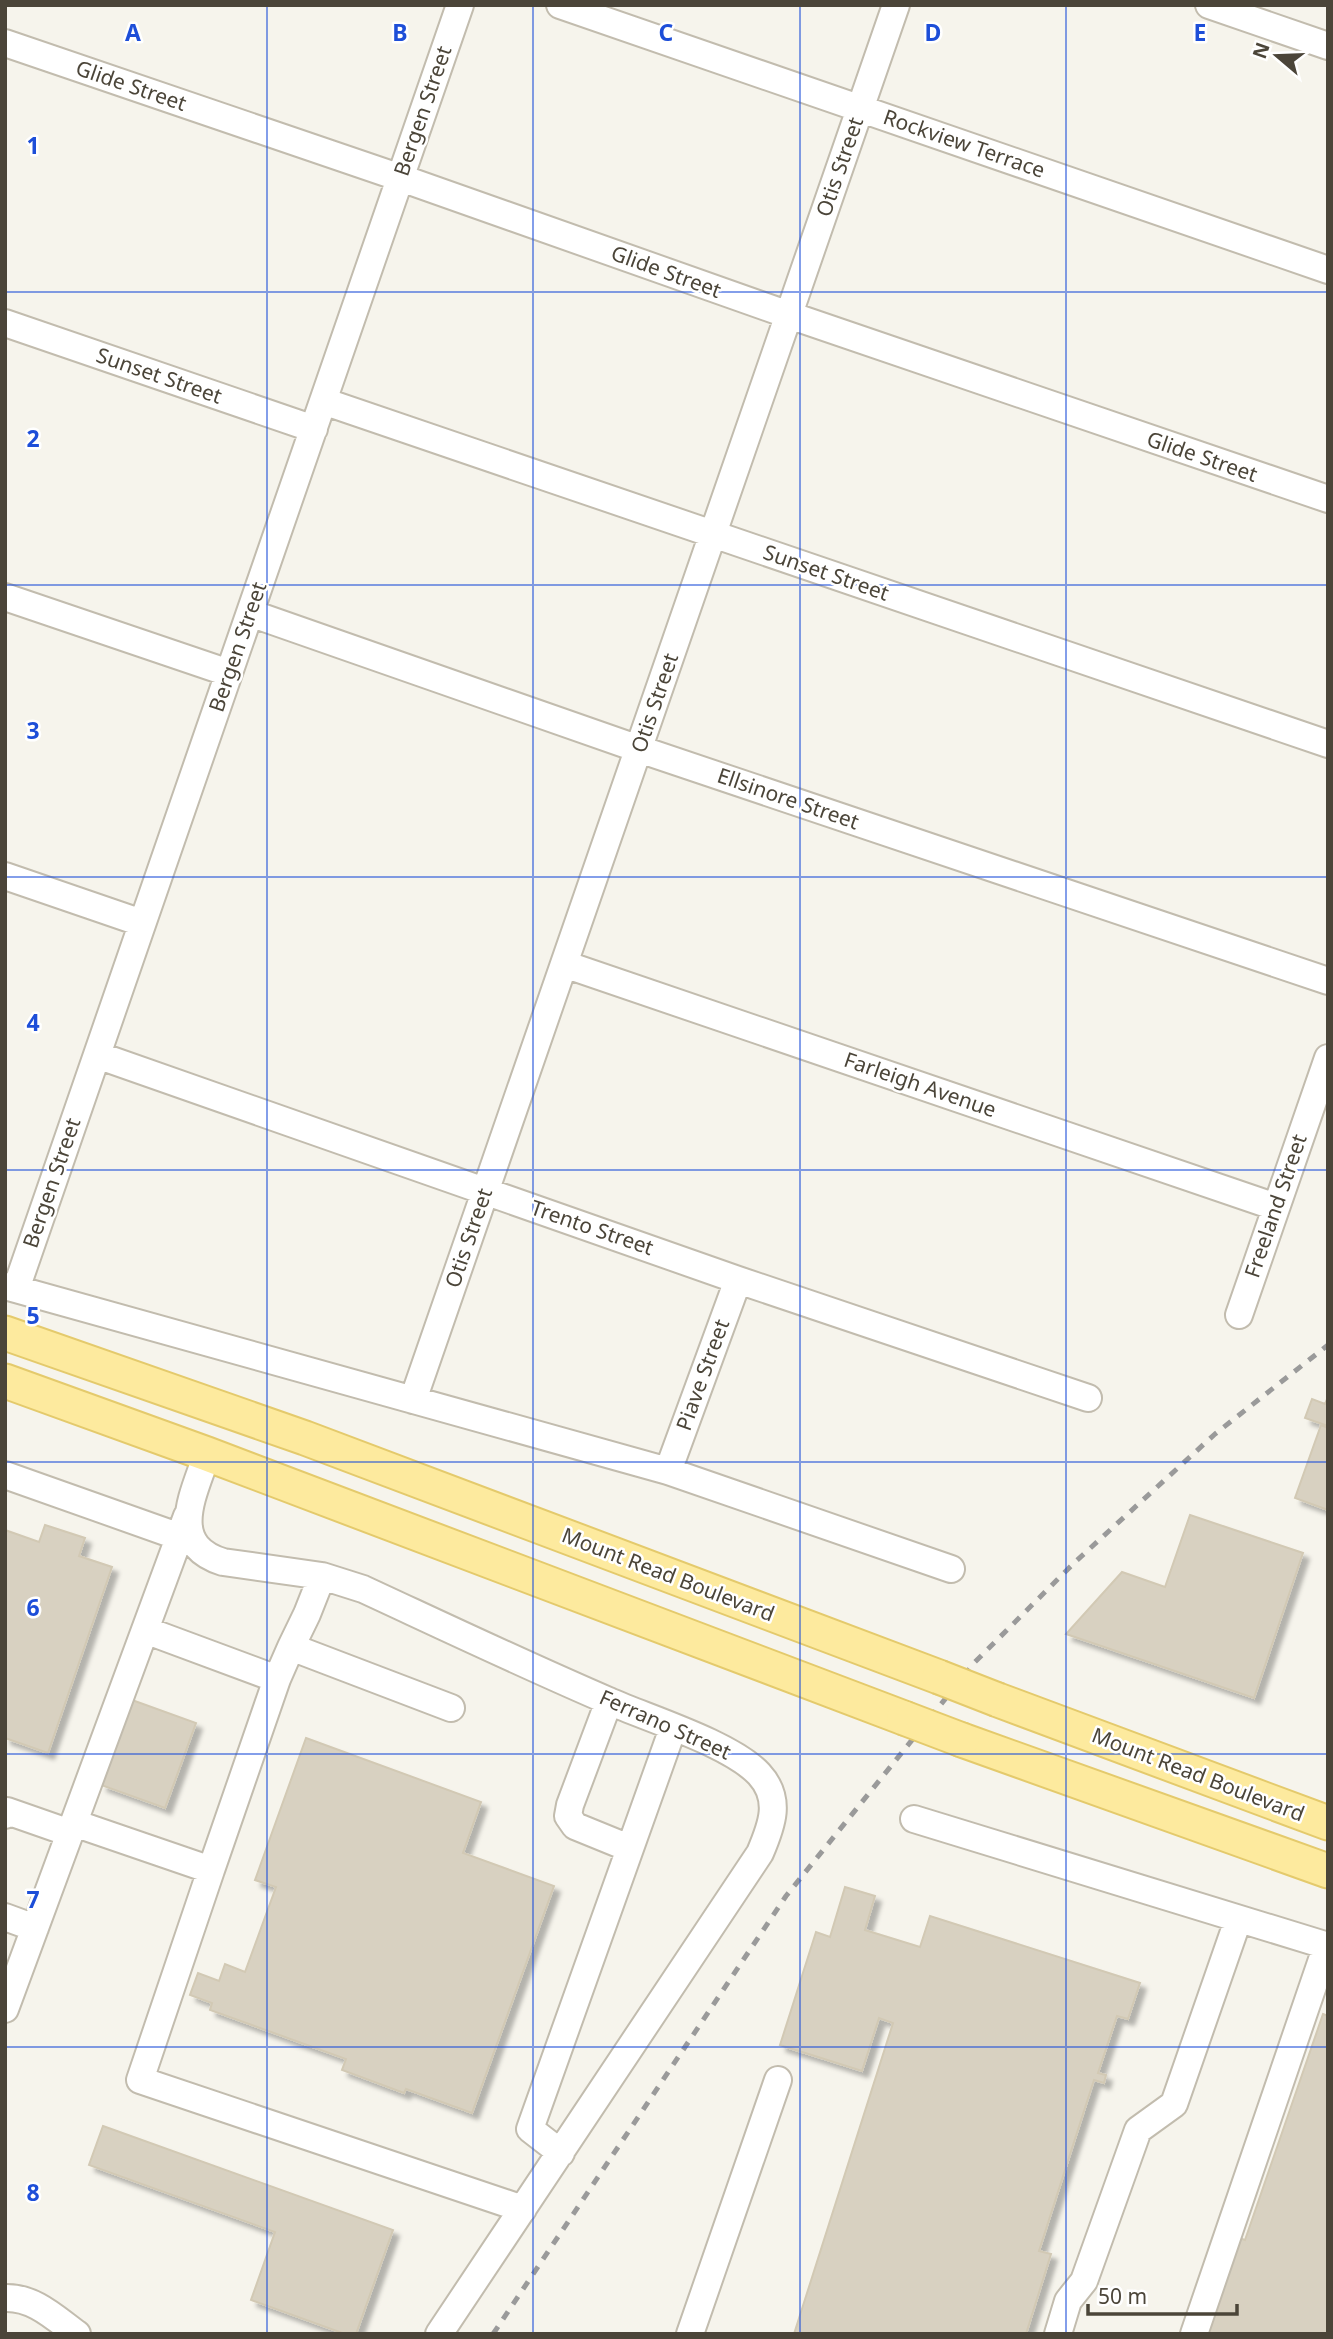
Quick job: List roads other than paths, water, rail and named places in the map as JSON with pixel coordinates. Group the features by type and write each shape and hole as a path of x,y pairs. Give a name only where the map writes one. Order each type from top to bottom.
{"main road":[{"name":"Mount Read Boulevard","path":"5,1333 305,1438 1328,1823"},
{"name":"Mount Read Boulevard","path":"5,1381 207,1454 962,1740 1328,1871"},
{"path":"142,1381 195,1435 207,1454 236,1440 262,1436 305,1438"}],"street":[{"name":"Bergen Street","path":"10,1287 97,1055 460,5"},
{"name":"Rockview Terrace","path":"560,5 1328,270"},
{"name":"Otis Street","path":"414,1400 896,5"},
{"path":"1209,5 1328,46"},
{"name":"Glide Street","path":"5,43 1328,499"},
{"name":"Sunset Street","path":"5,323 314,429"},
{"name":"Sunset Street","path":"323,401 1328,744"},
{"path":"5,597 229,673"},
{"name":"Ellsinore Street","path":"250,613 1328,981"},
{"path":"5,876 142,923"},
{"name":"Farleigh Avenue","path":"564,964 1276,1207"},
{"name":"Trento Street","path":"97,1055 738,1280 1088,1398"},
{"name":"Freeland Street","path":"1239,1315 1328,1058"},
{"name":"Piave Street","path":"668,1471 738,1280"},
{"path":"10,1287 668,1471 951,1569"},
{"path":"5,2009 184,1525 207,1454"},
{"path":"5,1475 184,1525"},
{"name":"Ferrano Street","path":"184,1525 198,1548 211,1558 321,1576 363,1589 741,1759 760,1775 772,1797 773,1824 760,1853 439,2334"},
{"path":"321,1576 277,1679 140,2080 523,2209"},
{"path":"145,1630 277,1679"},
{"path":"291,1647 451,1709"},
{"path":"609,1701 568,1816 575,1826 629,1848"},
{"path":"561,2153 530,2129 673,1728"},
{"path":"6,1812 72,1828 211,1870"},
{"path":"914,1819 1238,1920 1328,1945 1194,2334"},
{"path":"5,1917 35,1928"},
{"path":"1058,2334 1068,2301 1084,2281 1138,2130 1174,2104 1238,1920"},
{"path":"690,2334 778,2080"},
{"path":"5,2298 16,2298 40,2306 77,2334"}],"railway":[{"path":"493,2334 786,1896 975,1662 1074,1563 1215,1434 1328,1345"}]}
